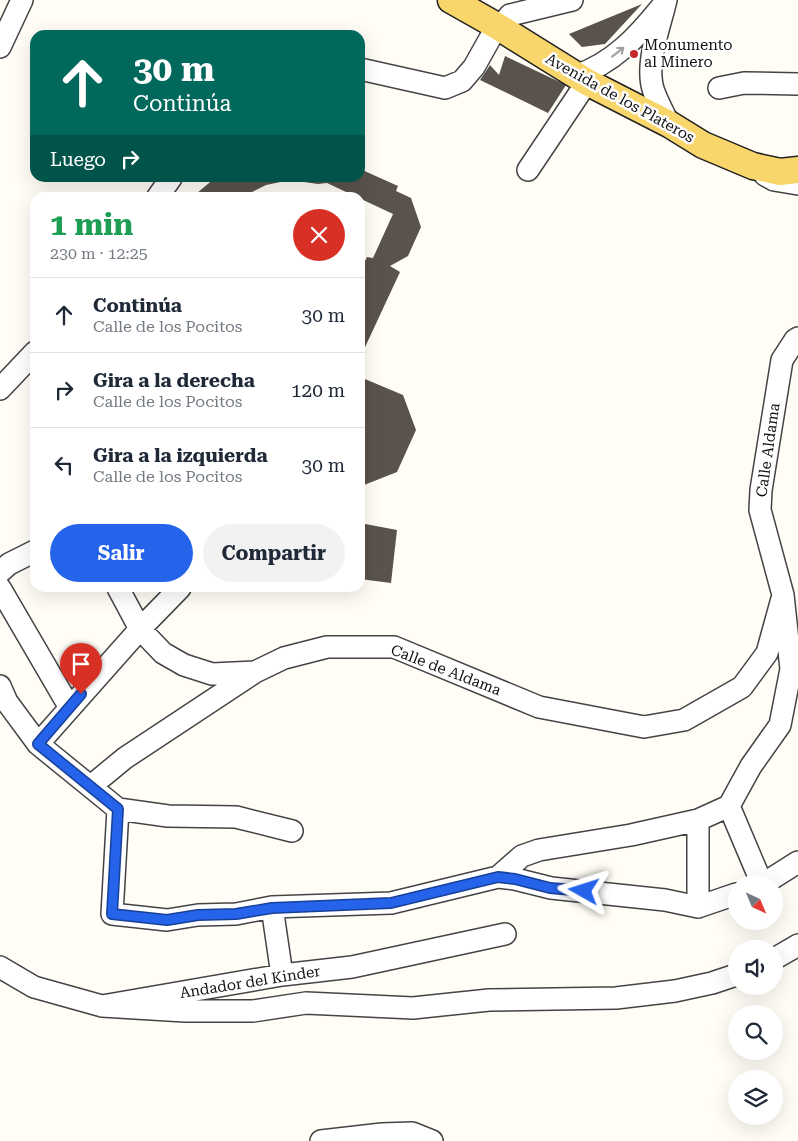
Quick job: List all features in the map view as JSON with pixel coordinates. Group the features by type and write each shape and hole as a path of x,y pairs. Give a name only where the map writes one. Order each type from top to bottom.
{"main road":[{"name":"Avenida de los Plateros","path":"451,0 498,26 581,79 669,124 703,145 753,166 780,172 798,170"}],"street":[{"path":"0,47 22,0"},
{"path":"365,70 445,88 462,81 474,67 498,26 510,15 572,0"},
{"path":"528,170 581,79 617,54 637,37 666,0"},
{"path":"666,0 651,62 650,74 654,92 669,124"},
{"path":"719,88 744,83 798,84"},
{"path":"753,166 774,180 798,184"},
{"name":"Calle Aldama","path":"729,806 751,766 780,725 791,669 783,594 760,510 761,490 782,360 798,338"},
{"path":"0,389 30,357"},
{"path":"0,572 9,564 30,554"},
{"path":"0,588 70,708"},
{"path":"120,592 140,629 163,654 184,665 212,674 255,672"},
{"path":"38,744 140,629 176,592"},
{"name":"Calle de Aldama","path":"91,786 125,758 255,672 284,658 328,647 394,647 539,707 644,727 684,720 742,687 767,653 783,594"},
{"path":"0,686 7,702 38,744 118,809 168,816 236,818 292,831"},
{"path":"498,877 522,856 539,850 631,835 698,820 729,806 758,875"},
{"path":"118,809 112,914 167,920 198,915 236,914 272,908 391,903 498,877 515,879 550,888 657,899 698,907 728,897"},
{"path":"698,820 698,907"},
{"path":"777,875 798,862"},
{"path":"272,908 282,975"},
{"name":"Andador del Kinder","path":"0,967 34,987 102,1006 282,975 352,967 505,934"},
{"path":"783,954 798,945"},
{"path":"102,1006 185,1011 253,1011 306,1003 413,1008 489,1000 616,998 675,990 712,983 728,978"},
{"path":"322,1141 382,1134 412,1133 432,1141"}],"building":[{"path":"642,4 605,44 582,47 569,34"},
{"path":"505,56 566,85 548,113 480,80 490,65 499,75"},
{"path":"365,171 398,186 396,191 411,198 421,227 408,256 390,266 400,272 365,347 365,261 367,257 373,258 393,214 365,201 365,192 346,192 327,183 304,182 365,182"},
{"path":"210,182 280,182 266,185 252,192 198,192"},
{"path":"365,379 403,395 416,430 397,472 365,485"},
{"path":"365,524 397,530 391,583 365,580"}],"place":[{"name":"Monumento al Minero","path":"634,54"}],"route":[{"path":"81,694 38,744 118,809 112,914 167,920 198,915 236,914 272,908 391,903 498,877 515,879 550,888 584,891"}]}
